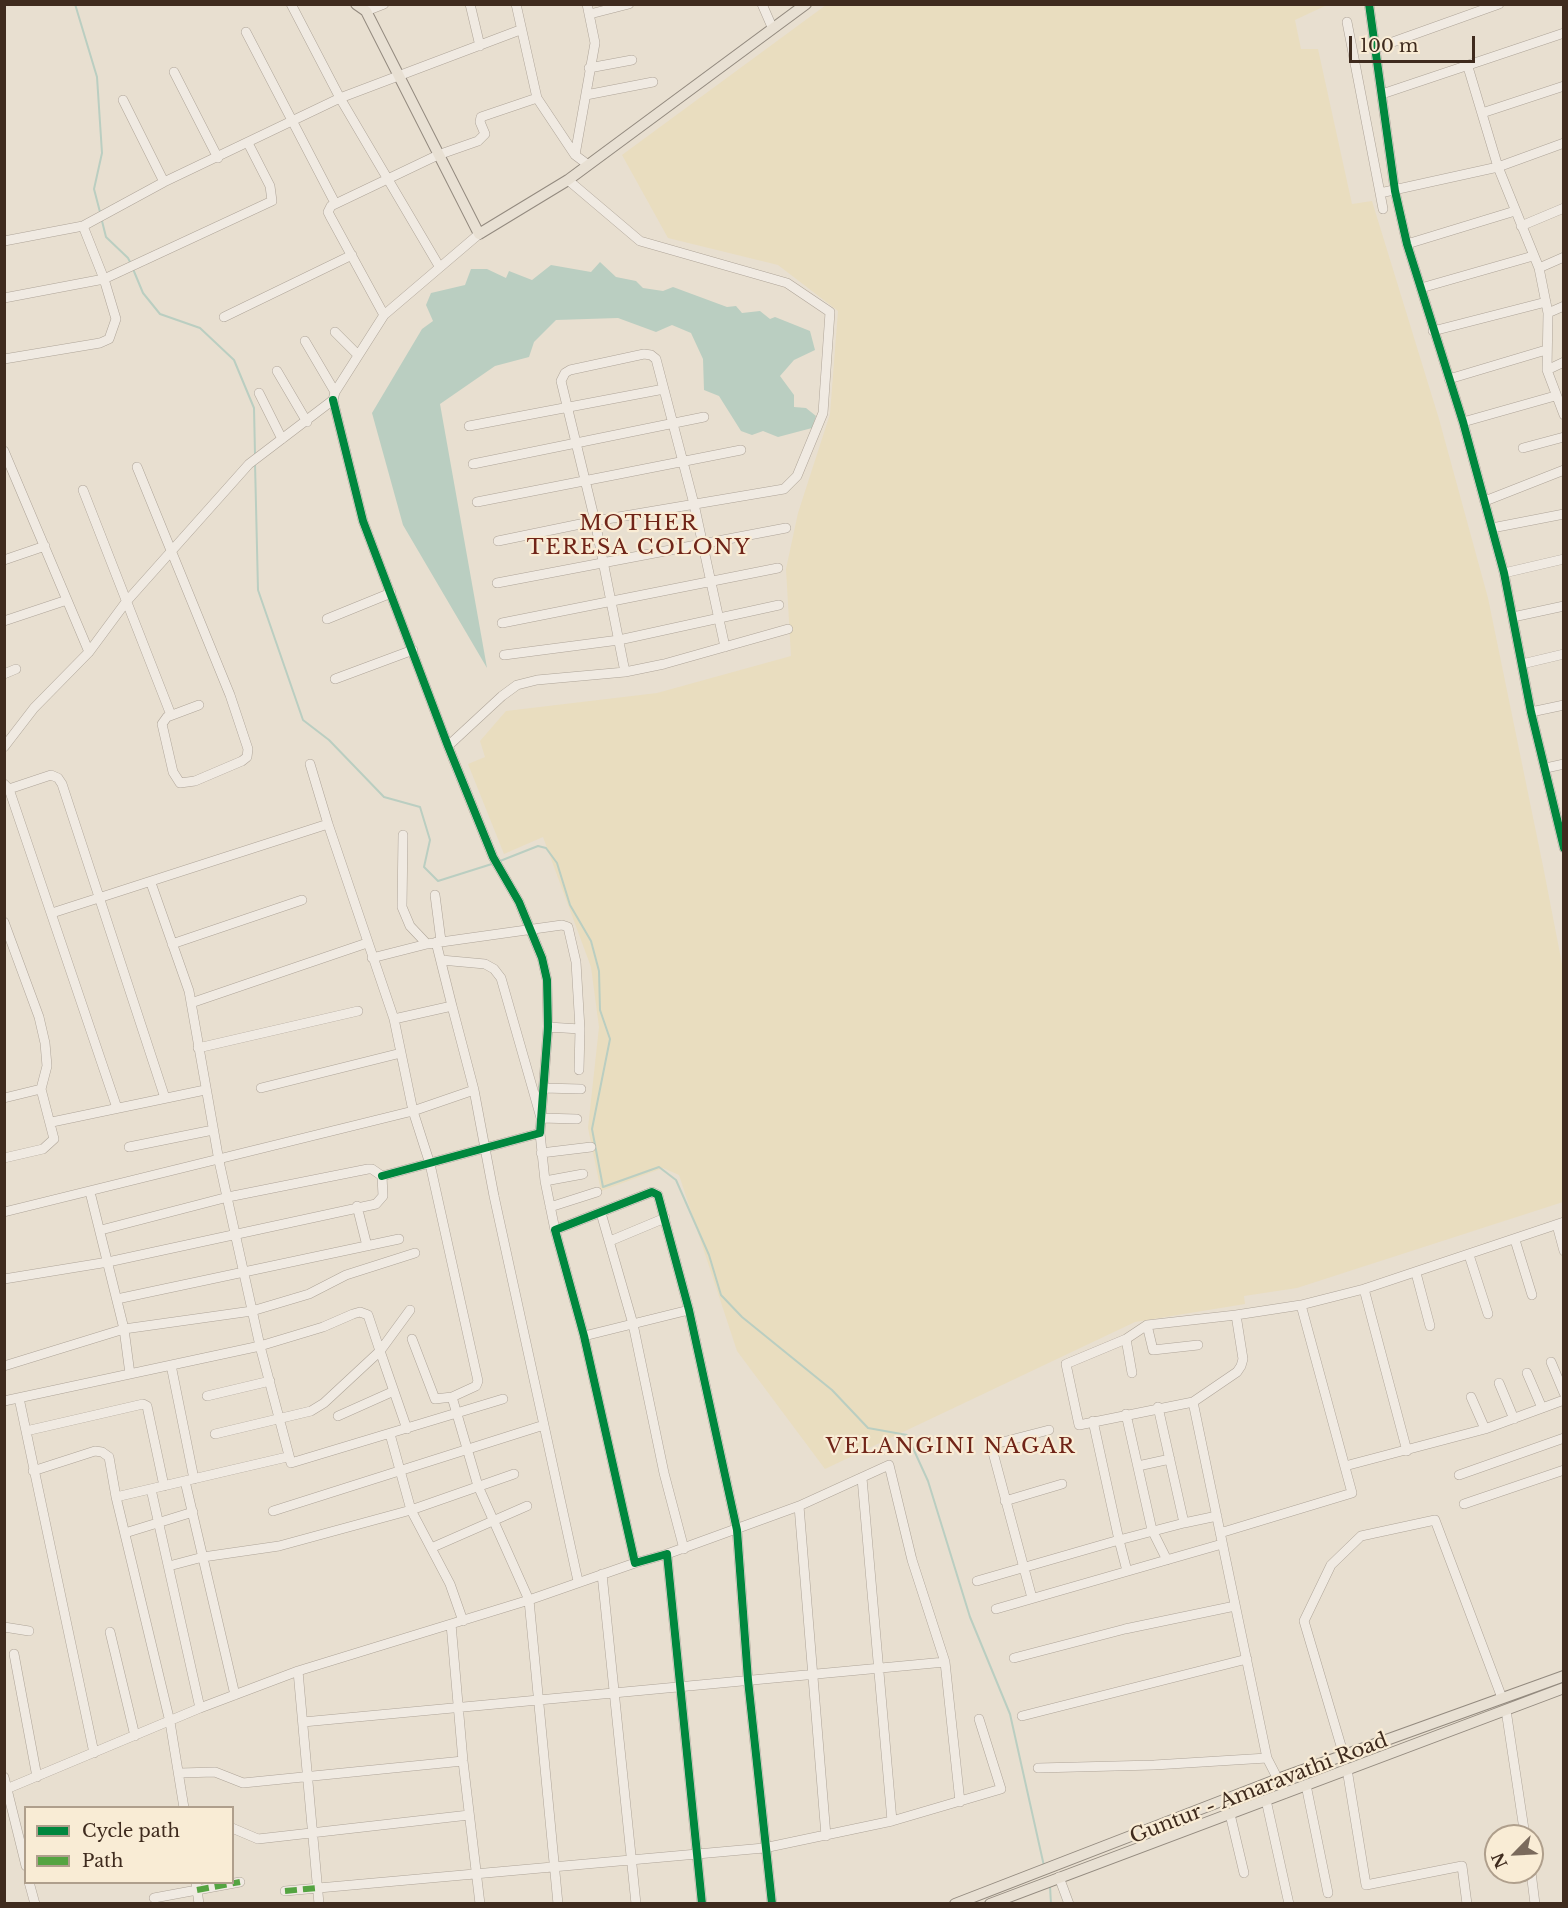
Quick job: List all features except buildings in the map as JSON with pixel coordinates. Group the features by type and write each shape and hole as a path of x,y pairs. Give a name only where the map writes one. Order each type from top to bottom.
{"main road":[{"path":"356,4 366,11 479,234 568,180 806,4"},
{"name":"Guntur - Amaravathi Road","path":"955,1904 1278,1779 1563,1676"},
{"name":"Guntur - Amaravathi Road","path":"990,1904 1563,1688"}],"street":[{"path":"291,4 340,98 439,266"},
{"path":"366,11 384,4"},
{"path":"470,4 480,46"},
{"path":"516,4 537,98 575,155 587,164"},
{"path":"575,155 595,43 589,9 629,4"},
{"path":"762,4 772,27"},
{"path":"1369,4 1395,191 1407,244 1463,422 1504,573 1532,712 1560,822 1563,848"},
{"path":"1376,48 1499,4"},
{"path":"1347,22 1383,209"},
{"path":"4,241 83,226 164,182 219,158 340,98 520,30"},
{"path":"246,32 295,120 335,203"},
{"path":"1382,94 1468,67 1563,33"},
{"path":"589,68 632,60"},
{"path":"1468,67 1498,167 1539,268 1548,313 1547,370 1563,413"},
{"path":"174,72 219,158"},
{"path":"586,95 653,82"},
{"path":"1482,113 1563,86"},
{"path":"384,315 328,212 335,203 438,155 483,138 485,134 480,122 481,117 537,98"},
{"path":"123,100 164,182"},
{"path":"4,298 104,279 272,201 270,186 248,143"},
{"path":"1380,193 1498,167 1563,143"},
{"path":"498,541 595,521 784,489 796,476 823,413 830,312 787,283 640,241 568,180"},
{"path":"1521,226 1563,208"},
{"path":"1407,244 1515,211"},
{"path":"4,359 100,343 109,339 116,319 104,279 83,226"},
{"path":"4,747 34,708 89,652 126,602 249,464 307,422 334,396 384,315 479,234"},
{"path":"224,317 352,255"},
{"path":"1421,288 1533,256"},
{"path":"1539,268 1563,257"},
{"path":"1433,331 1546,302"},
{"path":"1548,313 1563,306"},
{"path":"335,332 358,355"},
{"path":"305,341 334,396 363,521 448,746 493,857 530,930 545,969 548,1027 540,1133 545,1181 555,1230 584,1336 635,1563"},
{"path":"1449,379 1546,350"},
{"path":"625,672 595,521 569,406 561,381 565,373 644,354 656,359 694,504 725,647"},
{"path":"1547,370 1563,362"},
{"path":"277,371 307,422"},
{"path":"469,426 664,389"},
{"path":"259,393 282,439"},
{"path":"1463,422 1555,396"},
{"path":"473,464 704,417"},
{"path":"1523,448 1563,437"},
{"path":"477,502 683,464 741,450"},
{"path":"4,451 89,652"},
{"path":"137,467 230,695 248,749 247,757 195,781 180,783 176,779 162,727 163,721 171,715 199,705"},
{"path":"1485,501 1563,470"},
{"path":"83,490 171,715"},
{"path":"1492,528 1563,514"},
{"path":"497,583 786,528"},
{"path":"4,560 45,546"},
{"path":"1504,573 1563,559"},
{"path":"502,623 778,568"},
{"path":"327,619 391,593"},
{"path":"4,621 67,600"},
{"path":"504,655 619,640 778,605"},
{"path":"1513,617 1563,606"},
{"path":"448,746 517,685 537,680 625,672 788,629"},
{"path":"335,679 413,650"},
{"path":"1522,664 1563,654"},
{"path":"4,674 16,669"},
{"path":"1532,712 1563,705"},
{"path":"310,764 367,943 394,1019 413,1112 430,1164 478,1381 471,1390 441,1400 430,1393 412,1339"},
{"path":"1546,768 1563,764"},
{"path":"117,1108 7,786 51,775 58,778 165,1098"},
{"path":"52,914 328,824"},
{"path":"403,835 402,907 410,926 435,942"},
{"path":"151,883 191,1003 219,1161 287,1458 291,1463 296,1464 503,1399"},
{"path":"435,895 435,942 474,1090 578,1581"},
{"path":"172,944 302,900"},
{"path":"4,922 39,1017 45,1043 47,1066 41,1089 52,1122 54,1139 50,1145 4,1158"},
{"path":"372,958 435,942 562,925 568,927 576,962 580,1029 579,1070"},
{"path":"191,1003 367,943"},
{"path":"441,960 485,964 501,978 541,1118"},
{"path":"394,1019 452,1006"},
{"path":"198,1048 358,1011"},
{"path":"548,1027 580,1029"},
{"path":"261,1088 401,1053"},
{"path":"4,1098 41,1089"},
{"path":"543,1089 581,1089"},
{"path":"52,1122 205,1090"},
{"path":"4,1212 413,1112 474,1090"},
{"path":"541,1118 577,1119"},
{"path":"129,1147 213,1130"},
{"path":"101,1230 228,1197 368,1169 382,1176 540,1133"},
{"path":"542,1153 591,1147"},
{"path":"545,1181 583,1174"},
{"path":"4,1279 108,1262 380,1201 383,1196 382,1176"},
{"path":"90,1192 124,1329 130,1374"},
{"path":"550,1207 597,1192"},
{"path":"555,1230 655,1192 665,1218 690,1310 737,1530 748,1680 764,1848 772,1904"},
{"path":"357,1206 367,1246"},
{"path":"601,1213 633,1324 664,1473 684,1549"},
{"path":"610,1241 665,1218"},
{"path":"1236,1315 1242,1359 1237,1372 1193,1402 1158,1407 1079,1425 1066,1364 1126,1339 1147,1325 1301,1305 1416,1273 1560,1223 1563,1251"},
{"path":"117,1299 399,1239"},
{"path":"1515,1240 1532,1295"},
{"path":"4,1366 124,1329 252,1311 309,1294 346,1275 415,1253"},
{"path":"1468,1255 1488,1314"},
{"path":"1416,1273 1430,1326"},
{"path":"1364,1288 1407,1451"},
{"path":"1220,1533 1352,1493 1301,1305"},
{"path":"215,1434 318,1408 380,1351 410,1310"},
{"path":"584,1336 690,1310"},
{"path":"4,1401 260,1346 323,1327 360,1312 370,1318 407,1429"},
{"path":"1147,1325 1153,1350 1198,1345"},
{"path":"1126,1339 1132,1373"},
{"path":"1551,1362 1563,1393"},
{"path":"171,1365 190,1480 192,1512 235,1695"},
{"path":"1527,1373 1542,1408"},
{"path":"207,1396 270,1381"},
{"path":"1499,1383 1514,1419"},
{"path":"338,1416 394,1391"},
{"path":"452,1397 478,1486 529,1600 558,1904"},
{"path":"1471,1397 1485,1429"},
{"path":"20,1398 33,1471 94,1753"},
{"path":"1345,1466 1485,1429 1563,1400"},
{"path":"1193,1402 1267,1758 1285,1793"},
{"path":"26,1431 142,1404 147,1406 164,1486"},
{"path":"1158,1407 1184,1523"},
{"path":"1126,1414 1152,1530 1167,1560"},
{"path":"1093,1421 1127,1571"},
{"path":"273,1511 544,1425"},
{"path":"1032,1598 991,1445 1049,1430"},
{"path":"390,1434 411,1510 450,1584 463,1621"},
{"path":"1459,1475 1563,1438"},
{"path":"33,1471 95,1451 102,1452 109,1457 116,1497 170,1722 184,1806"},
{"path":"116,1497 287,1458"},
{"path":"1138,1466 1170,1459"},
{"path":"6,1790 200,1708 298,1671 463,1621 529,1600 578,1581 684,1549 799,1506 889,1465 912,1560 945,1662 960,1802"},
{"path":"1464,1504 1563,1470"},
{"path":"169,1566 203,1557 279,1546 411,1510 514,1474"},
{"path":"862,1478 892,1821"},
{"path":"1005,1501 1062,1484"},
{"path":"151,1489 200,1708"},
{"path":"431,1548 527,1506"},
{"path":"799,1506 826,1836"},
{"path":"125,1533 192,1512"},
{"path":"977,1581 1152,1530 1216,1516"},
{"path":"1344,1756 1304,1621 1331,1565 1361,1536 1435,1520 1502,1698"},
{"path":"996,1609 1222,1544"},
{"path":"667,1554 702,1904"},
{"path":"602,1574 636,1904"},
{"path":"1014,1658 1125,1629 1235,1606"},
{"path":"452,1624 463,1761 480,1904"},
{"path":"4,1627 29,1631"},
{"path":"110,1632 135,1736"},
{"path":"14,1654 37,1777"},
{"path":"1022,1716 1246,1659"},
{"path":"303,1722 748,1680 880,1670 945,1662"},
{"path":"298,1671 319,1904"},
{"path":"1506,1710 1523,1824"},
{"path":"285,1891 764,1848 892,1821 1001,1789 978,1719"},
{"path":"1038,1768 1154,1765 1267,1758"},
{"path":"180,1773 215,1772 243,1783 463,1761"},
{"path":"1347,1769 1366,1885 1462,1866 1467,1904"},
{"path":"4,1777 24,1858"},
{"path":"1306,1785 1328,1893"},
{"path":"1266,1800 1289,1904"},
{"path":"1230,1814 1245,1873"},
{"path":"234,1829 258,1839 469,1815"},
{"path":"1052,1880 1069,1904"},
{"path":"234,1883 240,1882"},
{"path":"29,1884 34,1904"},
{"path":"154,1898 196,1886 218,1884"},
{"path":"1533,1884 1536,1904"},
{"path":"196,1886 199,1904"}],"shaded area":[{"path":"826,5 1327,5 1295,20 1301,49 1318,49 1352,204 1372,201 1439,419 1488,598 1543,866 1563,969 1563,1202 1297,1288 1244,1296 1245,1304 1135,1322 825,1469 737,1351 679,1175 663,1168 601,1191 588,1128 599,1027 591,967 543,837 504,854 468,764 485,757 480,741 506,711 657,693 791,656 786,569 798,513 830,414 838,311 778,265 668,238 622,155"},
{"path":"600,262 616,277 636,281 643,288 663,291 673,287 727,307 736,306 742,313 760,311 770,319 775,317 810,331 815,350 794,360 780,376 794,395 794,407 806,408 816,416 812,428 778,437 763,431 752,435 741,431 719,396 704,390 703,359 691,333 672,325 656,332 618,318 556,320 534,342 529,357 495,366 440,404 487,668 403,525 372,413 422,329 433,321 426,305 431,293 465,285 471,269 487,269 506,278 509,271 532,280 551,265 591,272"}],"waterway":[{"path":"75,4 97,77 102,153 94,189 100,212"},
{"path":"102,221 106,237 128,258 131,264"},
{"path":"133,269 143,293 160,314 200,328 234,360 254,408 255,454"},
{"path":"255,463 258,590 303,720 329,740 384,797 420,807 430,840 424,867 438,881 495,863"},
{"path":"500,861 538,846 546,848 557,863 570,905 591,941 599,971 600,1010 610,1039 592,1129 603,1187 659,1167 676,1180 709,1255 721,1295 742,1317 832,1390 868,1428 907,1435 928,1481 970,1617 1010,1714 1044,1866"},
{"path":"1050,1886 1051,1904"}],"marked path":[{"path":"234,1883 240,1882"},
{"path":"197,1890 229,1884"},
{"path":"285,1891 317,1888"}],"cycle path":[{"path":"1369,4 1395,191 1407,244 1463,422 1504,573 1531,712 1564,848"},
{"path":"333,400 363,521 448,746 493,857 519,902 542,958 547,980 548,1027 540,1133 382,1176"},
{"path":"702,1904 667,1554 635,1563 584,1336 555,1230 652,1192 658,1195 689,1310 737,1530 748,1680 772,1904"}],"district":[{"name":"MOTHER TERESA COLONY","path":"639,536"},
{"name":"VELANGINI NAGAR","path":"951,1447"}]}
